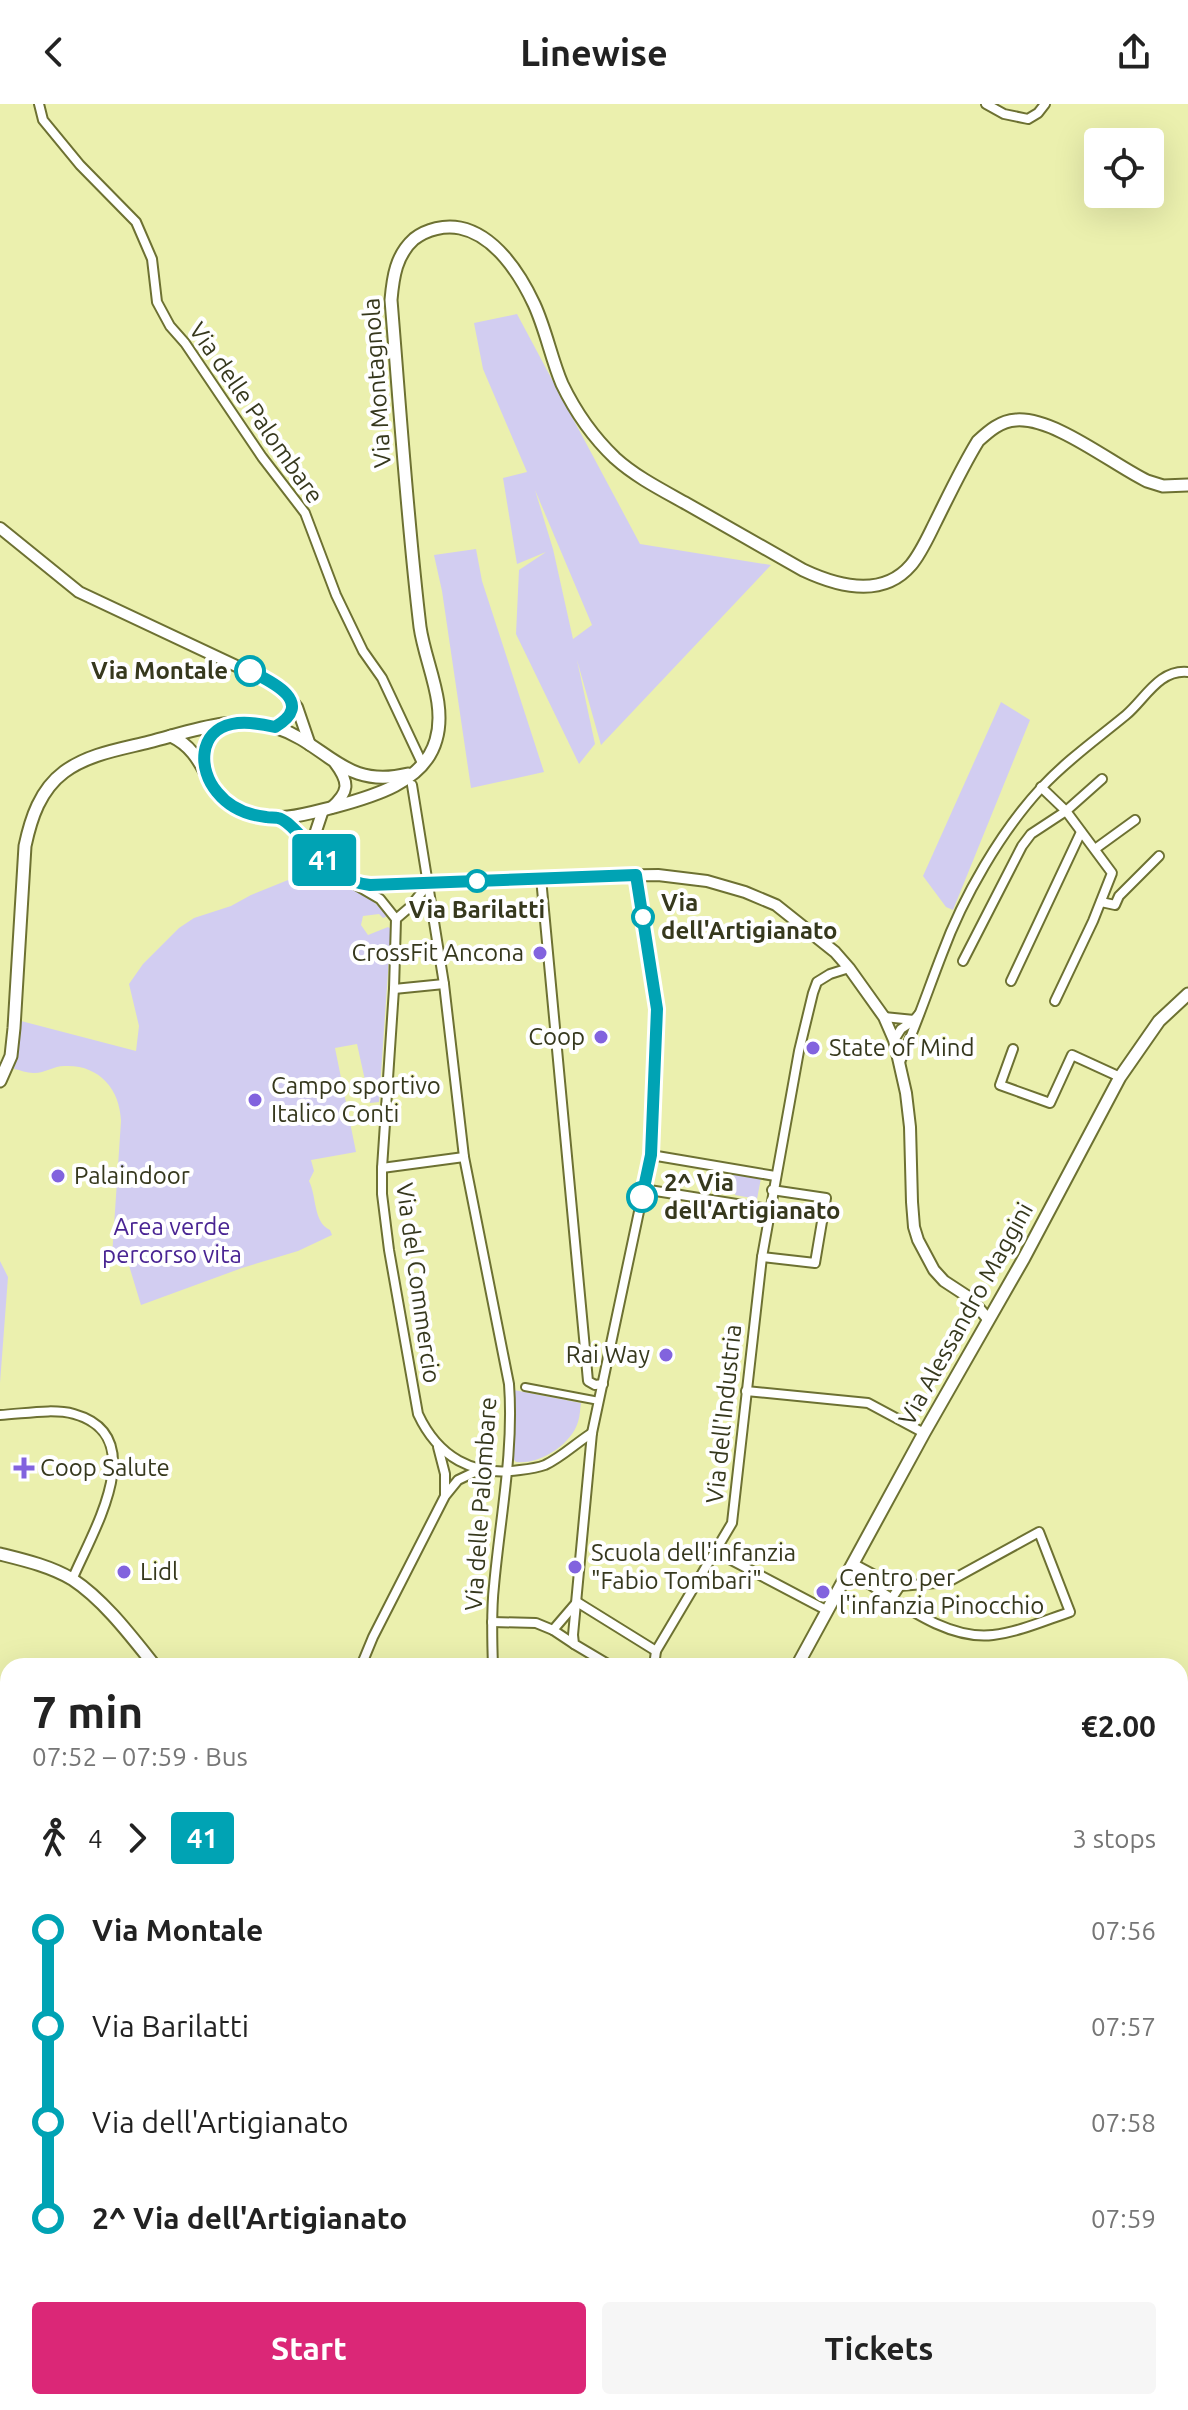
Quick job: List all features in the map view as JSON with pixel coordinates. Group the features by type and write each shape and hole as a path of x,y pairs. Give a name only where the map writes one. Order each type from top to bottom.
{"main road":[{"name":"Via Montagnola","path":"327,809 412,779 436,741 439,715 421,633 410,544 391,300 392,278 404,251 417,237 438,228 453,227 477,234 509,262 534,304 552,358 572,402 615,458 640,477 827,581 846,586 874,586 889,582 911,566 978,441 1006,422 1017,420 1049,426 1147,481 1163,486 1188,485"},
{"path":"0,1081 11,1056 13,1042 25,846 37,804 63,772 81,761 104,753 211,726 251,723 275,727 310,745 335,763 368,777 412,779"},
{"path":"171,736 188,746 203,767 207,779 224,800 252,814 279,818 327,809"},
{"name":"Via Alessandro Maggini","path":"803,1658 924,1433 1024,1258 1120,1077 1149,1033 1177,1001 1188,994"},
{"path":"0,1554 39,1565 72,1580 111,1615 148,1658"}],"street":[{"name":"Via delle Palombare","path":"39,104 43,120 80,165 136,222 152,259 157,302 170,326 305,513 336,595 363,651 382,678 422,763"},
{"path":"986,104 1004,114 1028,119 1045,104"},
{"path":"0,528 79,592 274,683 301,714 310,745"},
{"path":"900,1062 943,951 973,886 1007,830 1041,787 1134,708 1160,679 1186,672"},
{"path":"275,727 289,717 291,699"},
{"path":"203,767 208,740 232,724"},
{"path":"318,853 316,831 327,809 344,794 346,786 344,776 335,763"},
{"name":"Via delle Palombare","path":"412,779 444,984 464,1157 509,1384 507,1472 494,1586 493,1658"},
{"path":"963,961 1031,834 1066,811 1102,779"},
{"path":"1041,787 1066,811 1112,873 1107,891 1055,1001"},
{"path":"279,818 335,873 380,899 396,919 429,883"},
{"path":"1095,849 1135,820"},
{"path":"1011,981 1081,832"},
{"path":"1101,902 1115,905 1119,896 1159,856"},
{"path":"351,882 370,885 636,875 682,877 745,892 776,905 813,933 849,968 884,1017 900,1062 910,1127 912,1202 918,1240 934,1270 944,1281 970,1298 988,1319"},
{"path":"574,1644 592,1433 651,1155 657,1009 636,875"},
{"path":"541,878 588,1381 595,1385 603,1384"},
{"path":"1107,891 1119,896"},
{"path":"410,907 432,902"},
{"name":"Via del Commercio","path":"396,919 382,1194 418,1414 438,1447 479,1470 507,1472 547,1464 592,1433"},
{"name":"Via dell'Industria","path":"656,1651 732,1523 762,1257 799,1051 817,982 849,968"},
{"path":"394,989 444,984"},
{"path":"884,1017 916,1021"},
{"path":"894,1040 901,1029 916,1021"},
{"path":"1013,1049 1000,1085 1050,1103 1072,1055 1120,1077"},
{"path":"651,1155 775,1176"},
{"path":"382,1168 464,1157"},
{"path":"643,1189 769,1209"},
{"path":"762,1257 815,1263 826,1198 772,1190"},
{"path":"970,1298 997,1304"},
{"path":"525,1387 599,1401"},
{"path":"746,1391 868,1403 924,1433"},
{"path":"0,1415 56,1412 75,1415 97,1425 112,1447 115,1460 110,1488 72,1580"},
{"path":"438,1447 445,1474 445,1496"},
{"path":"445,1474 460,1462"},
{"path":"458,1480 460,1462"},
{"path":"364,1658 445,1496 458,1480 479,1470"},
{"path":"1039,1532 1070,1612 992,1635 961,1633 922,1617 852,1568 900,1586 948,1582 1039,1532"},
{"path":"716,1552 828,1611"},
{"path":"892,1598 900,1586"},
{"path":"553,1630 577,1602"},
{"path":"577,1602 656,1651 655,1658"},
{"path":"492,1622 536,1623 598,1658"}],"green space":[{"path":"517,314 640,544 771,565 601,745 577,660 595,744 579,764 516,634 519,570 546,552 517,564 503,478 527,472 483,369 474,323","holes":["535,490 592,625 573,639 553,549"]},
{"path":"476,549 482,581 544,772 471,788 434,555"},
{"path":"1001,702 1030,720 953,910 946,907 923,876"},
{"name":"Area verde percorso vita","path":"311,859 334,881 365,893 388,916 363,916 361,925 368,935 388,927 391,929 379,1102 370,1103 357,1044 335,1048 356,1152 311,1160 314,1171 309,1181 318,1215 332,1235 298,1251 141,1305 127,1259 118,1261 112,1256 121,1121 116,1098 105,1080 87,1069 64,1066 33,1073 14,1069 21,1021 136,1051 139,1026 129,984 143,964 179,928 194,918 231,906 293,878"},
{"path":"733,1173 761,1178 757,1199 735,1195 736,1186 731,1184"},
{"path":"0,1261 8,1277 0,1383"},
{"path":"514,1390 581,1403 578,1422 569,1438 544,1457 525,1462 516,1462 512,1458"}],"bus line":[{"name":"41","path":"250,671 286,692 291,699 291,713 275,727 232,724 213,734 205,749 203,767 207,779 224,800 238,809 279,818 289,825 343,878 370,885 636,875 657,1009 651,1155 642,1197"}],"place":[{"name":"Via Montale","path":"250,671"},
{"name":"Via Barilatti","path":"477,881"},
{"name":"Via dell'Artigianato","path":"643,917"},
{"name":"CrossFit Ancona","path":"540,953"},
{"name":"Coop","path":"601,1037"},
{"name":"State of Mind","path":"813,1048"},
{"name":"Campo sportivo Italico Conti","path":"255,1100"},
{"name":"Palaindoor","path":"58,1176"},
{"name":"2^ Via dell'Artigianato","path":"642,1197"},
{"name":"Rai Way","path":"666,1355"},
{"name":"Coop Salute","path":"24,1468"},
{"name":"Scuola dell'infanzia \"Fabio Tombari\"","path":"575,1567"},
{"name":"Lidl","path":"124,1572"},
{"name":"Centro per l'infanzia Pinocchio","path":"823,1592"}]}
